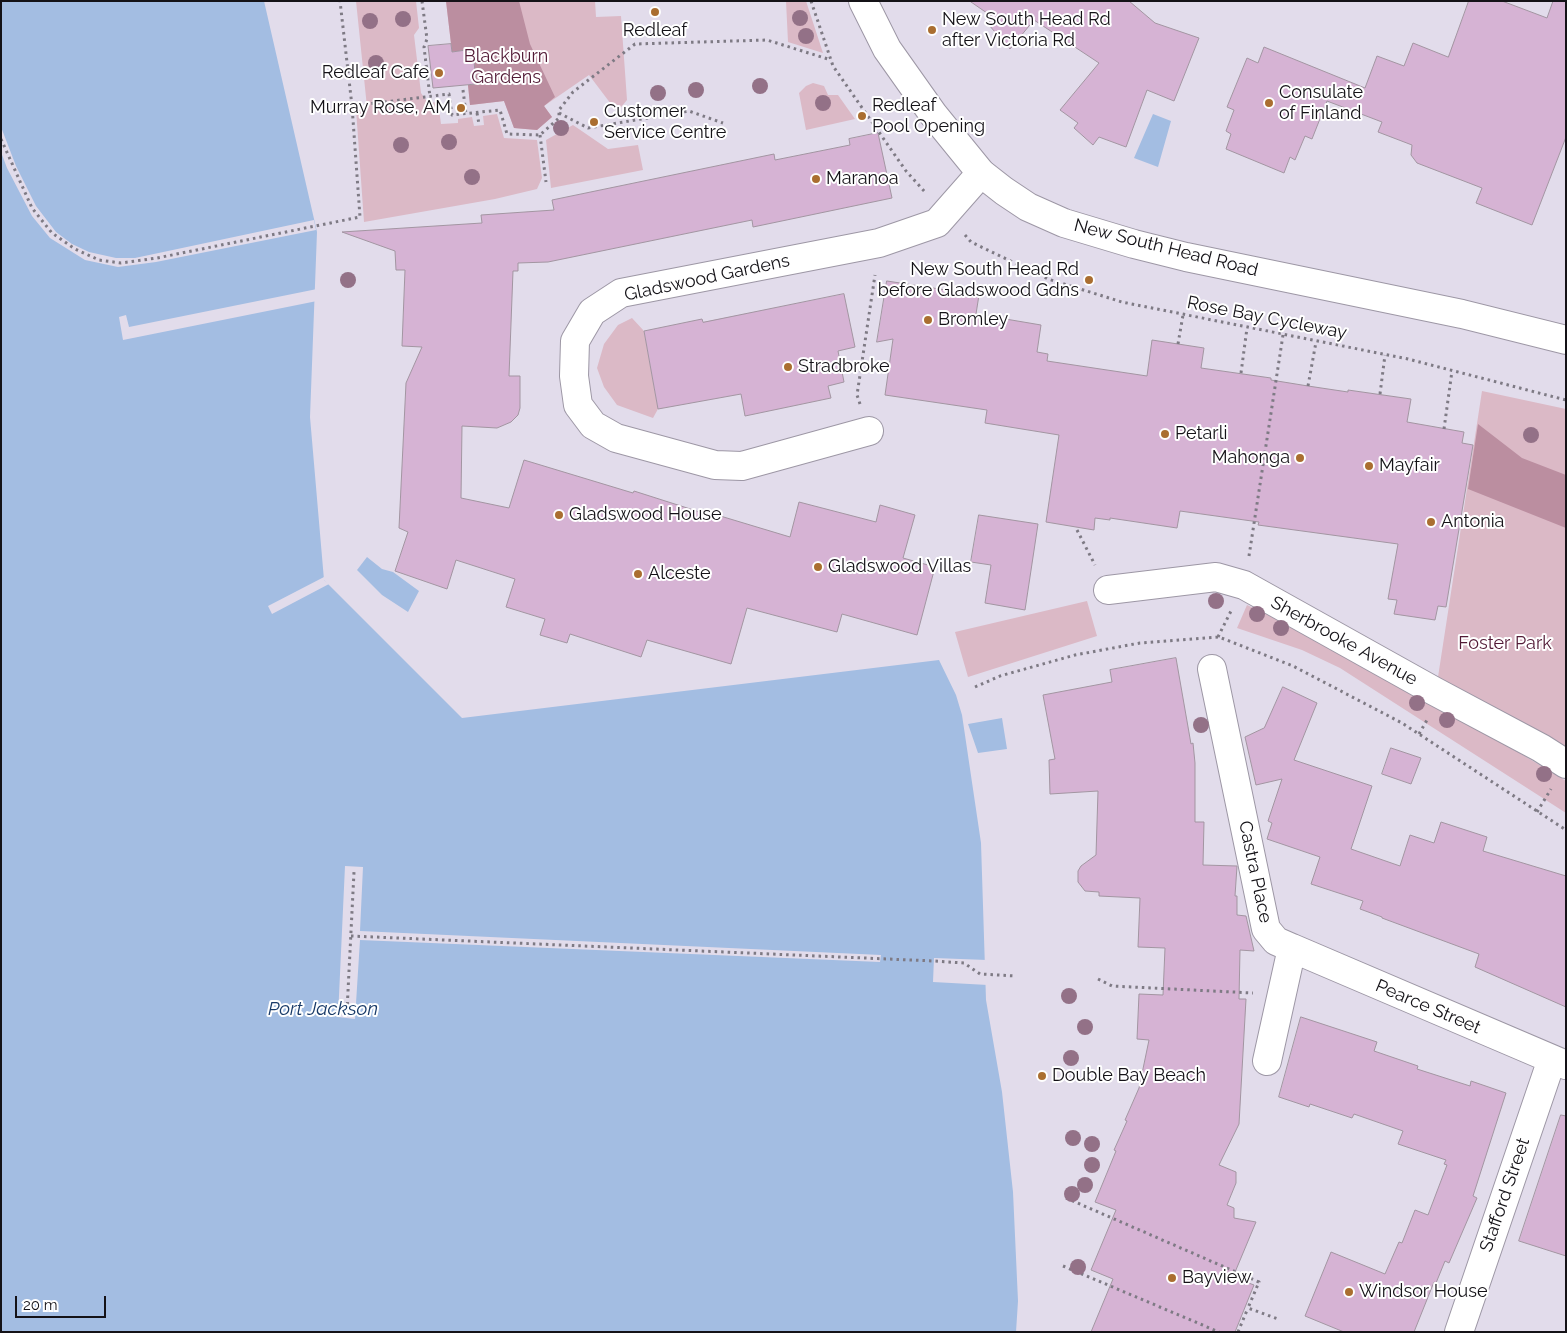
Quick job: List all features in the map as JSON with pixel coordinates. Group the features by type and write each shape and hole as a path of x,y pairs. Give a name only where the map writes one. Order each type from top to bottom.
{"street":[{"name":"New South Head Road","path":"864,1 887,49 933,114 981,173 1028,207 1064,223 1186,257 1462,314 1566,340"},
{"name":"Gladswood Gardens","path":"869,431 742,466 714,465 616,438 593,425 578,405 574,376 575,341 592,312 621,294 879,243 937,223 981,173"},
{"name":"Sherbrooke Avenue","path":"1102,579 1216,577 1244,585 1448,699 1541,748 1566,764"},
{"name":"Castra Place","path":"1212,669 1266,929 1276,942 1292,948"},
{"path":"1267,1061 1292,948"},
{"name":"Pearce Street","path":"1292,948 1559,1062"},
{"name":"Stafford Street","path":"1459,1332 1559,1062"}],"path":[{"path":"1,139 32,208 52,233 75,249 99,260 121,263 192,252 360,217 352,106 340,1"},
{"path":"422,1 426,39 424,47 430,97"},
{"path":"811,1 834,66 906,171"},
{"path":"352,106 449,94 452,115 500,110 507,134 540,135 558,118 559,110 579,86 635,44 767,40 831,60"},
{"path":"463,90 466,114"},
{"path":"559,113 588,128 689,110 723,123"},
{"path":"477,113 479,124"},
{"path":"540,135 546,182"},
{"name":"Rose Bay Cycleway","path":"971,242 1048,279 1122,302 1385,355 1566,400"},
{"path":"869,431 857,395 875,272"},
{"path":"1178,344 1183,315"},
{"path":"1241,374 1248,328"},
{"path":"1252,538 1283,335"},
{"path":"1308,386 1316,342"},
{"path":"1380,394 1385,355"},
{"path":"1444,429 1452,371"},
{"path":"1077,530 1102,579"},
{"path":"1212,669 1218,637 1244,585"},
{"path":"975,687 1000,676 1075,655 1140,643 1218,637 1293,666 1402,723 1566,830"},
{"path":"1419,734 1426,722"},
{"path":"347,1011 354,872"},
{"path":"351,936 934,961 964,963 980,974 1015,976"},
{"path":"1098,979 1112,986 1236,992"},
{"path":"1066,1198 1259,1282 1238,1332"},
{"path":"1063,1266 1220,1332"},
{"path":"1248,1308 1278,1320"}],"green space":[{"path":"356,1 416,1 419,28 414,35 421,93 428,103 438,102 441,124 458,123 458,119 472,117 474,126 484,125 483,116 497,114 504,138 537,140 542,178 537,189 495,199 364,222 356,109 367,107"},
{"path":"446,1 595,1 596,17 621,16 627,100 617,112 589,75 544,106 552,117 537,130 514,128 504,101 470,105 468,85 476,84 473,49 452,52"},
{"name":"Blackburn Gardens","path":"446,1 519,1 530,44 555,97 544,106 552,117 537,130 514,128 504,101 470,105 468,85 476,84 473,49 452,52"},
{"path":"786,1 806,1 823,53 788,42"},
{"path":"813,83 824,86 828,95 838,95 855,119 806,130 799,93 806,86"},
{"path":"573,125 608,149 638,145 643,170 551,188 546,140"},
{"path":"632,318 644,331 658,409 653,418 617,405 604,387 597,368 604,344 618,325"},
{"name":"Foster Park","path":"1482,391 1566,409 1566,747 1438,677"},
{"path":"1478,424 1522,458 1566,475 1566,528 1468,489"},
{"path":"1087,601 1097,636 968,677 955,632"},
{"path":"1247,605 1306,632 1566,781 1566,813 1340,668 1302,650 1237,628"}],"water":[{"name":"Port Jackson","path":"1,1 264,1 317,232 310,417 324,580 462,718 939,660 956,695 962,715 981,843 986,1000 1002,1092 1013,1192 1018,1301 1016,1332 1,1332"},
{"path":"1153,114 1171,121 1158,167 1134,158"},
{"path":"367,557 382,569 393,572 419,591 408,612 382,595 357,570"},
{"path":"1002,718 1007,749 978,753 968,724"}],"pier":[{"path":"1,127 16,166 36,206 56,232 72,244 89,252 116,258 135,258 314,220 316,230 156,262 118,267 85,260 50,238 32,216 7,168 1,152"},
{"path":"317,289 317,301 123,340 119,317 126,315 129,327"},
{"path":"324,577 324,580 329,584 272,614 268,606"},
{"path":"345,866 363,867 360,931 881,955 880,962 360,940 355,1019 338,1017"},
{"path":"934,958 987,960 988,985 933,982"}],"building":[{"path":"970,1 1129,1 1155,23 1199,38 1174,101 1147,90 1126,147 1099,137 1093,145 1074,128 1078,123 1060,110 1099,63 1034,20 1010,49 988,24 992,17"},
{"path":"1469,1 1502,1 1547,18 1553,1 1566,1 1566,137 1532,225 1476,203 1482,188 1417,163 1411,155 1412,145 1378,132 1382,122 1327,101 1312,139 1305,136 1295,160 1290,157 1284,173 1226,149 1231,134 1226,131 1234,110 1227,107 1247,58 1258,63 1264,47 1365,88 1377,56 1404,66 1413,43 1448,57"},
{"path":"451,44 452,52 473,49 476,84 433,88 428,46"},
{"path":"878,133 892,198 753,227 752,220 548,262 518,263 518,271 513,271 509,376 520,376 520,408 518,415 511,422 497,428 462,426 461,498 509,508 524,460 790,537 799,502 876,522 880,505 915,515 903,558 935,567 917,635 842,614 837,632 747,608 731,664 647,640 641,657 570,634 567,643 540,635 545,619 506,607 515,579 456,560 447,589 395,571 408,532 399,528 406,383 422,347 402,346 405,270 396,270 395,251 342,232 482,223 481,215 554,210 552,200 774,154 775,160 850,145 849,139"},
{"path":"887,281 979,295 976,314 1041,325 1037,352 1048,354 1047,361 1147,376 1152,340 1204,348 1201,368 1348,392 1348,390 1411,399 1407,422 1464,432 1462,443 1473,445 1446,607 1438,606 1435,620 1394,614 1397,600 1388,599 1398,544 1258,525 1259,522 1180,511 1177,528 1110,518 1110,520 1095,518 1094,530 1046,522 1059,435 985,423 987,410 885,395 893,339 877,342"},
{"name":"Stradbroke","path":"844,294 855,347 838,351 844,382 828,386 831,398 745,416 741,394 658,409 644,331 702,319 703,322"},
{"path":"979,515 1038,524 1025,610 985,603 991,565 971,562"},
{"path":"1176,658 1191,744 1193,743 1195,822 1204,822 1203,865 1237,866 1235,896 1237,896 1237,915 1246,916 1254,951 1240,950 1239,999 1246,999 1239,1124 1219,1165 1236,1172 1236,1183 1227,1205 1234,1208 1234,1218 1256,1222 1233,1277 1254,1285 1235,1332 1091,1332 1113,1279 1091,1270 1116,1210 1095,1202 1127,1121 1125,1120 1139,1088 1149,1040 1137,1039 1139,994 1163,995 1165,948 1138,947 1140,898 1099,896 1099,892 1085,891 1078,882 1078,871 1081,866 1096,855 1098,791 1050,794 1049,760 1055,759 1043,695 1112,682 1110,670"},
{"path":"1283,687 1317,703 1294,760 1372,786 1351,849 1400,866 1410,835 1434,843 1441,822 1487,837 1483,851 1566,876 1566,1007 1475,967 1479,954 1360,909 1363,901 1311,884 1320,857 1267,839 1272,823 1268,821 1282,779 1256,785 1245,737 1264,728"},
{"path":"1391,748 1421,758 1411,784 1382,774"},
{"path":"1301,1017 1377,1042 1374,1051 1418,1066 1417,1069 1470,1086 1471,1081 1506,1093 1473,1196 1477,1198 1449,1263 1445,1261 1436,1283 1434,1282 1414,1332 1344,1332 1305,1316 1331,1252 1385,1274 1399,1242 1402,1243 1415,1210 1428,1215 1447,1165 1444,1164 1446,1160 1398,1144 1403,1131 1354,1114 1352,1118 1310,1104 1309,1107 1279,1097"},
{"path":"1561,1115 1566,1116 1566,1256 1519,1241"}],"place":[{"name":"Redleaf","path":"655,12"},
{"name":"New South Head Rd after Victoria Rd","path":"932,30"},
{"name":"Redleaf Cafe","path":"439,73"},
{"name":"Consulate of Finland","path":"1269,103"},
{"name":"Murray Rose, AM","path":"461,108"},
{"name":"Redleaf Pool Opening","path":"862,116"},
{"name":"Customer Service Centre","path":"594,122"},
{"name":"Maranoa","path":"816,179"},
{"name":"New South Head Rd before Gladswood Gdns","path":"1089,280"},
{"name":"Bromley","path":"928,320"},
{"name":"Stradbroke","path":"788,367"},
{"name":"Petarli","path":"1165,434"},
{"name":"Mahonga","path":"1300,458"},
{"name":"Mayfair","path":"1369,466"},
{"name":"Gladswood House","path":"559,515"},
{"name":"Antonia","path":"1431,522"},
{"name":"Gladswood Villas","path":"818,567"},
{"name":"Alceste","path":"638,574"},
{"name":"Double Bay Beach","path":"1042,1076"},
{"name":"Bayview","path":"1172,1278"},
{"name":"Windsor House","path":"1349,1292"}]}
